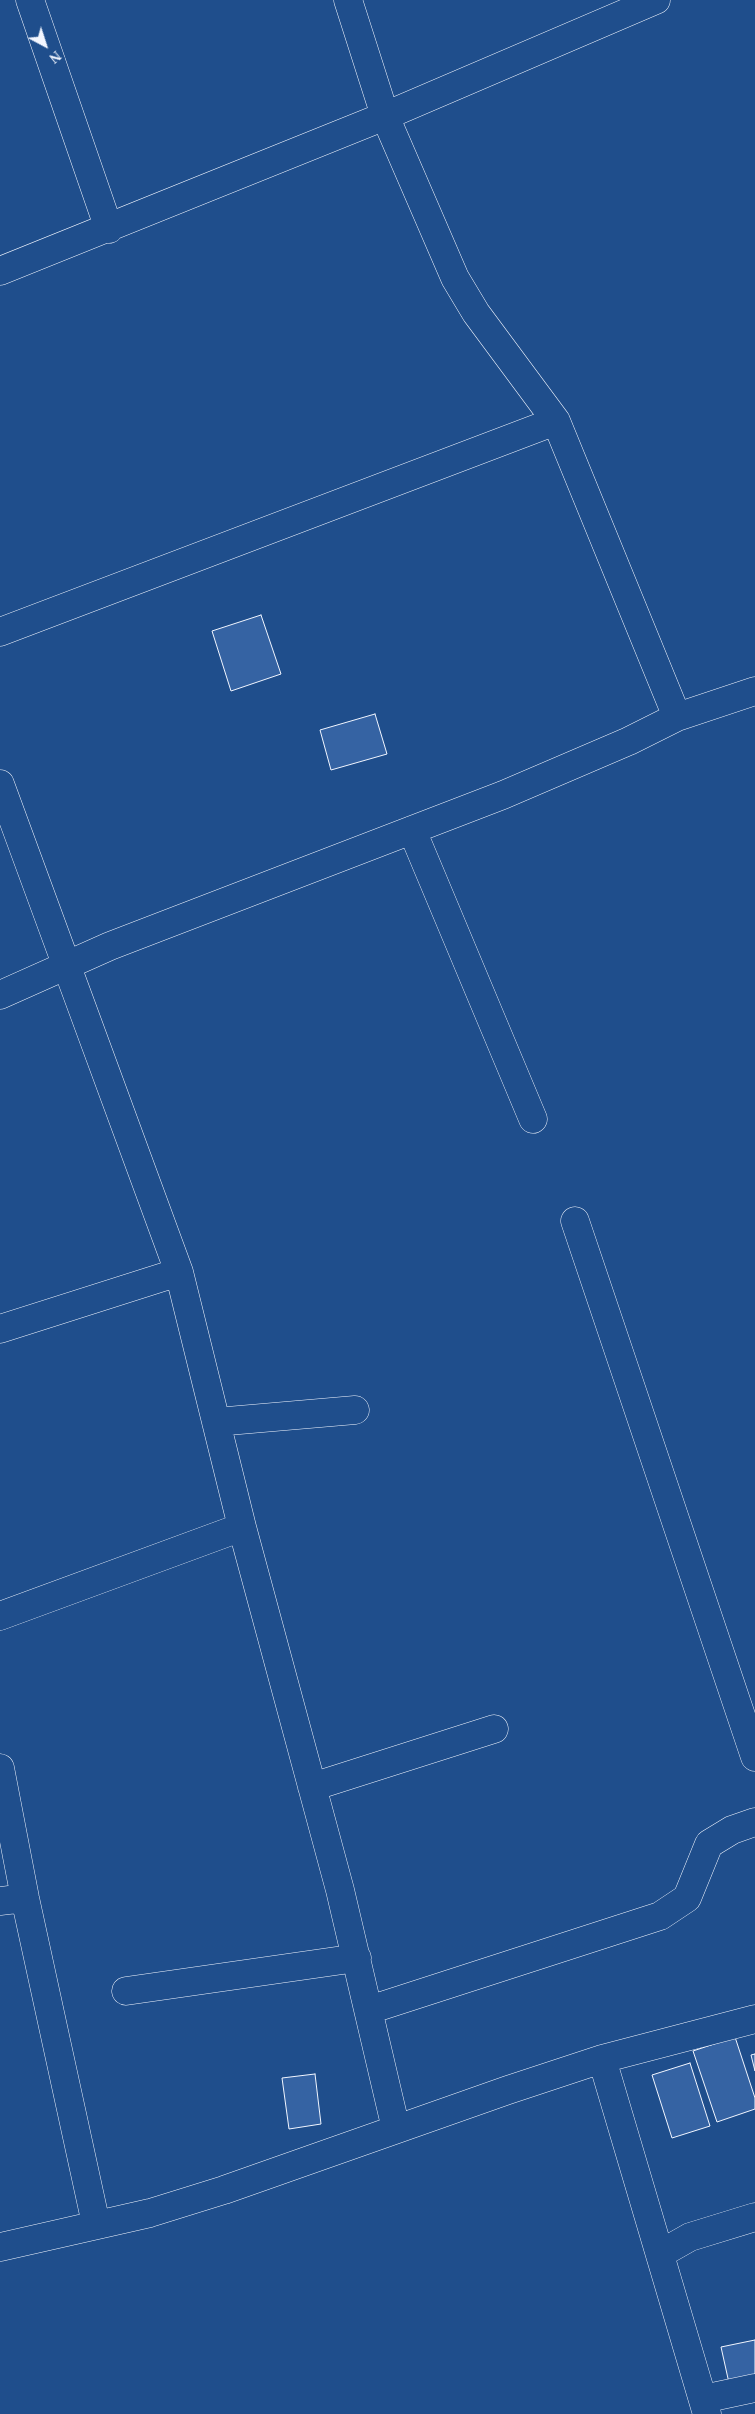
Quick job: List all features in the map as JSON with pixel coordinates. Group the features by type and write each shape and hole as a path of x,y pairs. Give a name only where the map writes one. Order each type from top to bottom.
{"street":[{"path":"30,0 109,229"},
{"path":"348,0 385,116 455,278 476,313 556,421 677,716"},
{"path":"0,270 109,229 385,116 656,0"},
{"path":"0,632 556,421"},
{"path":"0,996 110,946 246,892 503,795 629,740 677,716 755,690"},
{"path":"0,784 179,1272 242,1527 357,1958 396,2129"},
{"path":"412,830 534,1118"},
{"path":"575,1221 755,1757"},
{"path":"0,1329 179,1272"},
{"path":"216,1422 355,1410"},
{"path":"0,1616 242,1527"},
{"path":"312,1787 494,1729"},
{"path":"0,1768 12,1900 96,2224"},
{"path":"369,2010 660,1916 686,1898 709,1844 732,1830 755,1822"},
{"path":"126,1991 357,1958"},
{"path":"0,2247 150,2213 224,2190 602,2059 755,2019"},
{"path":"602,2059 705,2407 755,2388"},
{"path":"660,2254 690,2237 755,2217"}],"building":[{"path":"261,615 281,674 231,691 212,631"},
{"path":"375,714 387,754 331,770 320,730"},
{"path":"735,2037 755,2098 755,2109 717,2122 693,2051"},
{"path":"755,2054 755,2071 751,2055"},
{"path":"690,2063 710,2126 672,2138 652,2075"},
{"path":"315,2074 321,2124 289,2129 282,2078"},
{"path":"755,2340 755,2377 729,2383 721,2347"}]}
